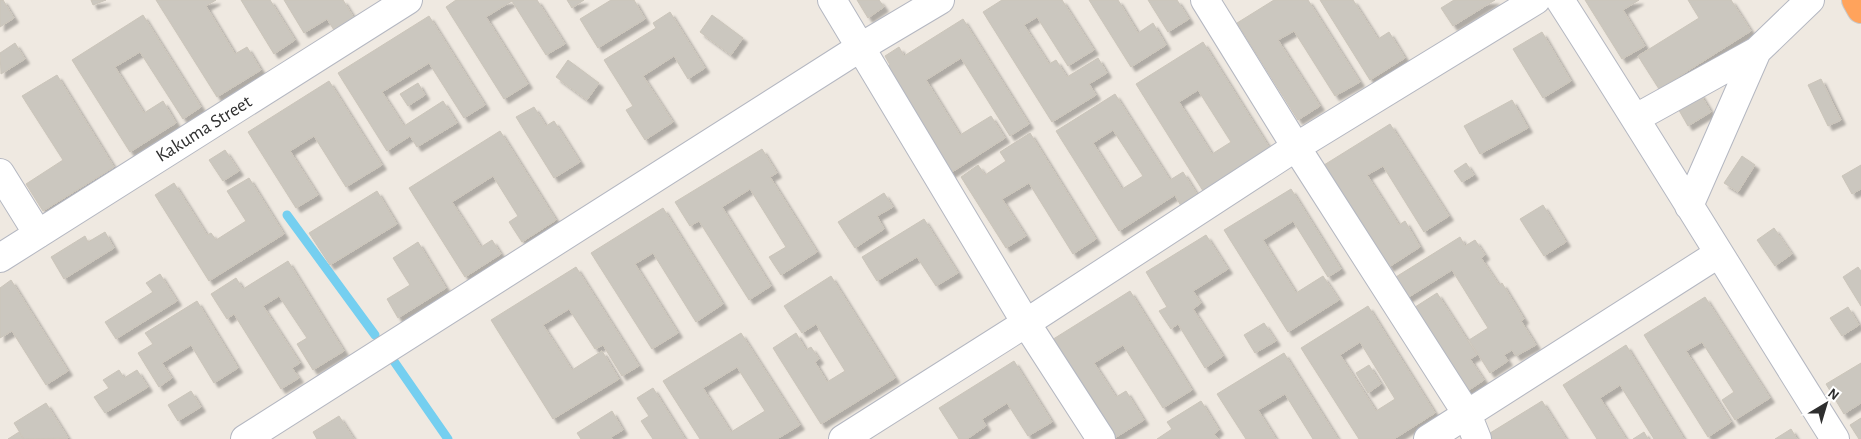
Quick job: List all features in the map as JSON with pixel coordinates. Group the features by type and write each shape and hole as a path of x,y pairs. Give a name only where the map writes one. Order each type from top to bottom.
{"highway":[{"path":"1856,0 1861,9"}],"street":[{"name":"Kakuma Street","path":"0,258 408,0"},
{"path":"832,0 1026,323 1101,439"},
{"path":"245,439 861,47 940,0"},
{"path":"1205,0 1472,427"},
{"path":"843,439 1026,323 1296,147 1536,0"},
{"path":"1560,0 1636,118 1718,254 1835,439"},
{"path":"1636,118 1757,51 1810,0"},
{"path":"1689,206 1757,51"},
{"path":"0,173 38,234"},
{"path":"1428,439 1472,427 1718,254"}],"building":[{"path":"0,0 3,0 14,18 0,27"},
{"path":"91,0 106,0 93,5"},
{"path":"156,0 216,0 206,6 235,54 247,47 261,70 217,97"},
{"path":"241,0 270,0 295,40 274,54"},
{"path":"284,0 343,0 354,18 334,30 327,19 304,33"},
{"path":"456,0 537,0 565,44 546,55 512,1 486,17 528,84 504,99 446,7"},
{"path":"567,0 584,0 572,8"},
{"path":"611,0 634,0 645,19 598,48 580,19"},
{"path":"857,0 879,0 884,7 868,18"},
{"path":"1002,0 1062,0 1094,50 1068,66 1037,17 1024,25 1049,64 1056,60 1067,77 1098,58 1107,73 1089,84 1096,95 1052,122 983,12"},
{"path":"1089,0 1118,0 1138,33 1153,23 1166,45 1131,67"},
{"path":"1148,0 1177,0 1189,19 1168,32"},
{"path":"1274,0 1308,0 1360,82 1335,96 1294,31 1278,40 1320,106 1298,120 1237,23"},
{"path":"1320,0 1353,0 1378,39 1389,32 1405,58 1370,80"},
{"path":"1454,0 1495,0 1453,26 1441,8"},
{"path":"1585,0 1639,0 1623,10 1645,46 1622,59"},
{"path":"1688,0 1731,0 1751,31 1659,89 1638,56 1699,18"},
{"path":"670,12 705,68 688,79 674,56 643,76 673,122 645,140 626,110 633,106 604,60 656,28 653,23"},
{"path":"143,15 201,107 183,119 140,52 115,67 144,113 163,101 176,123 130,152 72,60"},
{"path":"712,15 743,38 731,55 700,32"},
{"path":"429,16 485,105 464,118 429,63 382,92 404,126 443,101 457,123 417,147 410,136 387,151 338,73"},
{"path":"963,19 1029,124 1010,136 961,58 926,80 960,135 991,116 1005,138 949,174 883,69 890,65 885,56 899,47 904,56"},
{"path":"1542,32 1571,81 1543,98 1513,49"},
{"path":"1203,42 1272,152 1205,194 1136,84","holes":["1198,90 1231,142 1212,154 1179,102"]},
{"path":"15,43 25,59 1,74 0,53"},
{"path":"568,60 599,83 587,100 556,77"},
{"path":"57,75 114,167 43,211 26,184 63,160 22,96"},
{"path":"1821,79 1841,120 1828,126 1808,85"},
{"path":"329,81 382,165 346,187 314,136 290,151 318,195 296,208 248,132"},
{"path":"418,83 425,95 408,106 400,94"},
{"path":"1699,92 1711,112 1688,126 1676,105"},
{"path":"1115,94 1170,180 1183,172 1198,196 1181,206 1175,195 1119,231 1056,131","holes":["1113,130 1143,176 1122,189 1093,143"]},
{"path":"1512,100 1528,128 1480,154 1464,126"},
{"path":"534,107 546,126 554,121 580,162 554,178 516,117"},
{"path":"1390,124 1449,216 1424,232 1383,166 1367,175 1399,225 1405,221 1420,247 1389,267 1324,165"},
{"path":"500,131 556,220 522,242 509,222 518,216 493,176 452,202 481,247 492,240 501,254 465,277 409,188"},
{"path":"1030,133 1096,239 1073,254 1029,183 1002,199 1026,236 1006,248 961,177 978,165 985,175 1006,161 1000,152"},
{"path":"762,149 777,173 770,177 817,252 781,275 769,257 786,247 750,189 722,207 771,286 749,300 699,221 690,226 675,202"},
{"path":"225,150 239,171 223,181 209,160"},
{"path":"1742,156 1755,165 1738,192 1724,183"},
{"path":"1466,163 1474,175 1462,182 1454,171"},
{"path":"1861,165 1861,189 1852,194 1842,176"},
{"path":"249,178 284,234 209,281 155,195 174,183 207,235 211,233 216,240 246,221 227,191"},
{"path":"1291,189 1341,269 1328,277 1293,221 1263,240 1296,293 1323,276 1339,300 1288,332 1224,230"},
{"path":"377,191 397,224 330,265 309,233"},
{"path":"884,193 893,207 877,216 884,229 855,248 838,222"},
{"path":"1543,205 1566,242 1544,256 1520,219"},
{"path":"663,208 723,304 696,322 653,253 635,264 678,333 652,349 591,253"},
{"path":"924,219 958,273 936,286 917,257 877,281 862,257"},
{"path":"1774,228 1792,254 1775,266 1757,240"},
{"path":"105,232 114,248 64,279 51,257 85,236 88,242"},
{"path":"1206,235 1228,269 1193,291 1201,303 1193,309 1223,356 1205,368 1178,324 1171,329 1159,311 1167,307 1146,272"},
{"path":"1460,237 1465,246 1475,240 1485,255 1481,258 1499,285 1502,283 1524,319 1521,321 1536,345 1516,356 1512,350 1504,355 1508,361 1490,373 1469,340 1488,328 1452,270 1404,300 1391,280"},
{"path":"418,242 446,288 398,318 387,299 410,285 393,258"},
{"path":"288,261 344,351 313,370 297,344 307,338 279,296 263,306 300,363 292,368 299,378 281,389 234,314 227,319 211,294 236,278 243,289"},
{"path":"576,267 639,366 622,376 603,345 595,349 569,309 543,325 572,370 602,351 619,379 553,419 491,320"},
{"path":"1858,267 1861,271 1861,306 1843,277"},
{"path":"160,274 177,301 116,339 105,322 153,292 146,283"},
{"path":"831,276 895,378 821,424 773,348 796,333 806,350 811,347 819,359 815,362 827,382 845,371 816,324 802,333 784,306"},
{"path":"11,280 68,371 46,385 12,331 0,338 0,288"},
{"path":"1130,291 1192,390 1163,408 1123,345 1094,363 1116,397 1126,391 1144,420 1113,439 1047,343"},
{"path":"1437,293 1477,355 1470,359 1484,380 1466,392 1412,309"},
{"path":"1705,297 1770,398 1735,420 1722,400 1734,392 1702,342 1686,351 1731,422 1708,437 1644,335"},
{"path":"197,301 238,368 214,383 191,345 162,363 172,378 159,387 138,353 153,344 145,333"},
{"path":"1368,306 1435,413 1394,439 1359,439 1301,348","holes":["1360,342 1395,399 1376,411 1340,355"]},
{"path":"1848,307 1859,325 1842,336 1830,318"},
{"path":"1264,323 1276,341 1255,353 1244,335"},
{"path":"741,333 800,425 777,439 700,439 663,381","holes":["737,367 765,411 731,432 703,388"]},
{"path":"1626,345 1684,439 1654,439 1620,385 1600,398 1626,439 1597,439 1563,385"},
{"path":"1284,353 1338,439 1313,439 1285,394 1258,410 1276,439 1246,439 1217,394"},
{"path":"1014,361 1052,422 1028,436 1007,403 982,419 986,426 967,439 959,439 939,408"},
{"path":"1861,363 1861,403 1844,414 1826,384"},
{"path":"1369,365 1381,384 1368,393 1356,373"},
{"path":"119,370 124,378 137,370 148,387 105,413 94,397 109,388 103,380"},
{"path":"653,388 685,439 653,439 641,421 649,416 637,398"},
{"path":"191,391 201,407 178,421 168,405"},
{"path":"1201,401 1219,430 1214,434 1218,439 1157,439 1172,429 1167,422"},
{"path":"1542,401 1566,439 1482,438"},
{"path":"46,403 68,438 24,439 14,423"},
{"path":"612,411 623,430 611,437 612,439 581,439 577,433"},
{"path":"339,416 354,439 317,439 313,432"},
{"path":"1861,418 1861,439 1859,439 1850,425"},
{"path":"1791,429 1797,439 1775,439"},
{"path":"19,432 23,439 8,439"},
{"path":"1644,432 1648,439 1633,439"}],"waterway":[{"path":"287,215 375,335"},
{"path":"391,357 448,439"}]}
